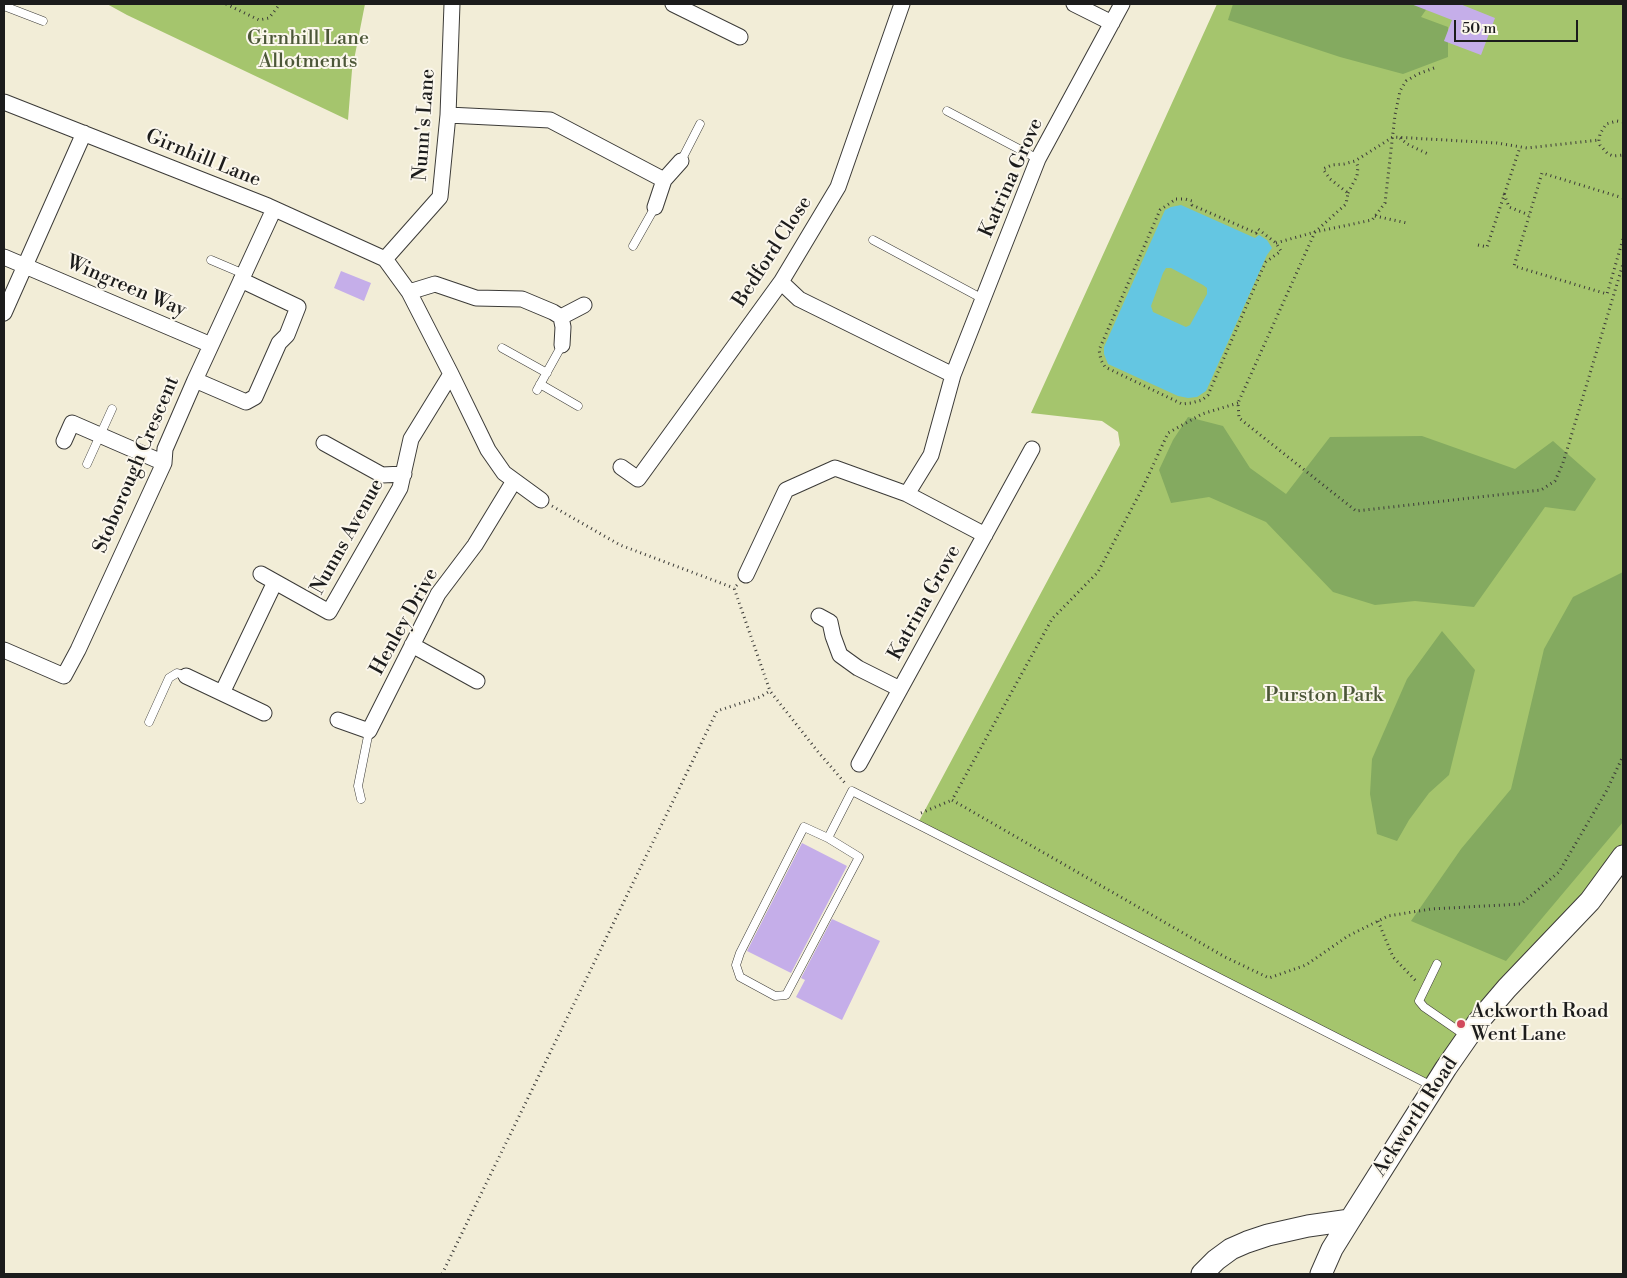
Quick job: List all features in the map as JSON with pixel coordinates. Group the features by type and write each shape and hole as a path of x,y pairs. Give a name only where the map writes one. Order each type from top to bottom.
{"main road":[{"name":"Ackworth Road","path":"1321,1274 1332,1249 1350,1220 1434,1087 1478,1022 1507,988 1590,901 1623,856"},
{"path":"1202,1274 1231,1249 1247,1242 1308,1226 1350,1220"}],"street":[{"name":"Nunn's Lane","path":"386,259 440,197 448,115 452,4"},
{"path":"673,4 740,37"},
{"name":"Bedford Close","path":"621,467 638,479 781,282 838,187 902,4"},
{"path":"1074,4 1112,23"},
{"name":"Katrina Grove","path":"907,494 931,455 953,375 1038,159 1122,4"},
{"name":"Girnhill Lane","path":"4,102 84,132 274,209 386,259"},
{"path":"448,115 550,120 664,180"},
{"path":"4,313 84,132"},
{"path":"655,207 664,180 681,161"},
{"name":"Stoborough Crescent","path":"4,650 64,676 78,650 164,463 165,449 274,209"},
{"name":"Wingreen Way","path":"4,257 211,345"},
{"path":"386,259 409,292 488,450 504,473 541,500"},
{"path":"195,380 246,402 255,397 279,342 287,334 298,307 242,277"},
{"path":"781,282 799,299 953,375"},
{"path":"409,292 435,284 476,298 522,299 561,317 563,327 562,345"},
{"path":"561,317 584,305"},
{"name":"Nunns Avenue","path":"275,582 329,612 400,488 411,439 451,374"},
{"path":"64,441 72,423 164,463"},
{"path":"324,443 382,475 404,474"},
{"name":"Katrina Grove","path":"859,764 1032,449"},
{"name":"Katrina Grove","path":"746,575 786,490 836,468 907,494 985,535"},
{"name":"Henley Drive","path":"369,731 438,594 476,545 514,481"},
{"path":"222,693 275,582 261,574"},
{"name":"Katrina Grove","path":"819,616 830,622 840,655 858,668 900,689"},
{"path":"412,645 477,681"},
{"path":"186,676 264,713"},
{"path":"338,720 369,731"}],"lane":[{"path":"4,6 43,21"},
{"path":"947,111 1038,159"},
{"path":"681,161 700,124"},
{"path":"633,246 655,207"},
{"path":"872,240 983,299"},
{"path":"211,260 242,277"},
{"path":"562,345 538,387 578,406"},
{"path":"502,348 547,373"},
{"path":"87,464 112,409"},
{"path":"149,722 169,678 177,673 186,676"},
{"path":"361,799 358,786 369,731"},
{"path":"828,838 852,791 1434,1087"},
{"path":"804,827 828,838 859,857 786,995 774,996 740,978 736,965 740,953 804,827"},
{"path":"1437,964 1419,1001 1424,1007 1468,1038"}],"path":[{"path":"226,4 259,20 269,18 280,4"},
{"path":"1276,243 1372,220 1385,203 1395,115 1400,91 1406,82 1418,74 1434,68"},
{"path":"1623,122 1617,121 1606,124 1599,140 1600,145 1608,154 1613,156 1623,155"},
{"path":"1348,193 1330,179 1323,169 1332,165 1356,161 1393,138 1497,143 1527,148 1599,140"},
{"path":"1400,138 1407,144 1428,154"},
{"path":"1478,245 1487,247 1520,147"},
{"path":"1356,161 1358,167 1357,176 1348,193 1346,204 1316,232 1238,403 1239,418 1356,511 1541,490 1555,481 1563,463 1623,264"},
{"path":"1623,198 1542,173 1514,266 1606,294 1623,239"},
{"path":"1504,194 1509,207 1529,215"},
{"path":"1176,199 1185,199 1192,201 1192,205 1256,233 1258,229 1276,243 1280,251 1266,262 1208,395 1202,400 1182,404 1105,366 1101,360 1099,350 1160,210 1176,199"},
{"path":"1375,216 1407,223"},
{"path":"908,819 952,800 1052,619 1098,572 1142,489 1168,433 1202,414 1238,403"},
{"path":"541,500 620,545 734,588 770,690 819,753 852,791"},
{"path":"734,588 746,575"},
{"path":"442,1274 716,711 760,697 770,690"},
{"path":"952,800 1225,957 1269,978 1306,965 1348,936 1388,916 1431,909 1522,904 1560,872 1607,790 1623,756"},
{"path":"1378,921 1393,956 1425,990"}],"green space":[{"name":"Girnhill Lane Allotments","path":"107,4 365,4 352,70 348,120 127,15"},
{"name":"Purston Park","path":"1217,4 1623,4 1623,856 1434,1087 918,823 1120,445 1118,432 1102,421 1031,413"},
{"path":"1233,4 1430,4 1421,17 1448,27 1448,57 1403,74 1340,57 1228,20"},
{"path":"1188,417 1223,426 1250,468 1286,494 1330,437 1422,436 1515,469 1553,441 1596,479 1575,511 1545,507 1474,607 1415,601 1375,605 1333,592 1266,522 1209,497 1171,503 1159,470 1173,440"},
{"path":"1623,572 1623,822 1506,961 1411,921 1461,849 1511,789 1544,649 1573,597"},
{"path":"1442,631 1475,670 1449,775 1429,793 1409,820 1397,841 1377,834 1370,794 1372,759 1407,679"}],"water":[{"path":"1181,205 1255,238 1259,235 1267,240 1272,248 1267,255 1206,391 1197,397 1178,396 1108,364 1104,354 1104,347 1165,210","holes":["1166,268 1171,268 1207,288 1207,294 1190,325 1186,327 1153,312 1151,306 1163,273"]}],"building":[{"path":"1411,4 1460,4 1495,18 1481,55 1444,41 1452,20"},
{"path":"341,271 371,283 364,301 334,288"},
{"path":"802,843 847,866 791,973 747,951"},
{"path":"832,919 880,941 842,1020 796,997 805,980 801,978"}],"place":[{"name":"Ackworth Road Went Lane","path":"1461,1024"}]}
